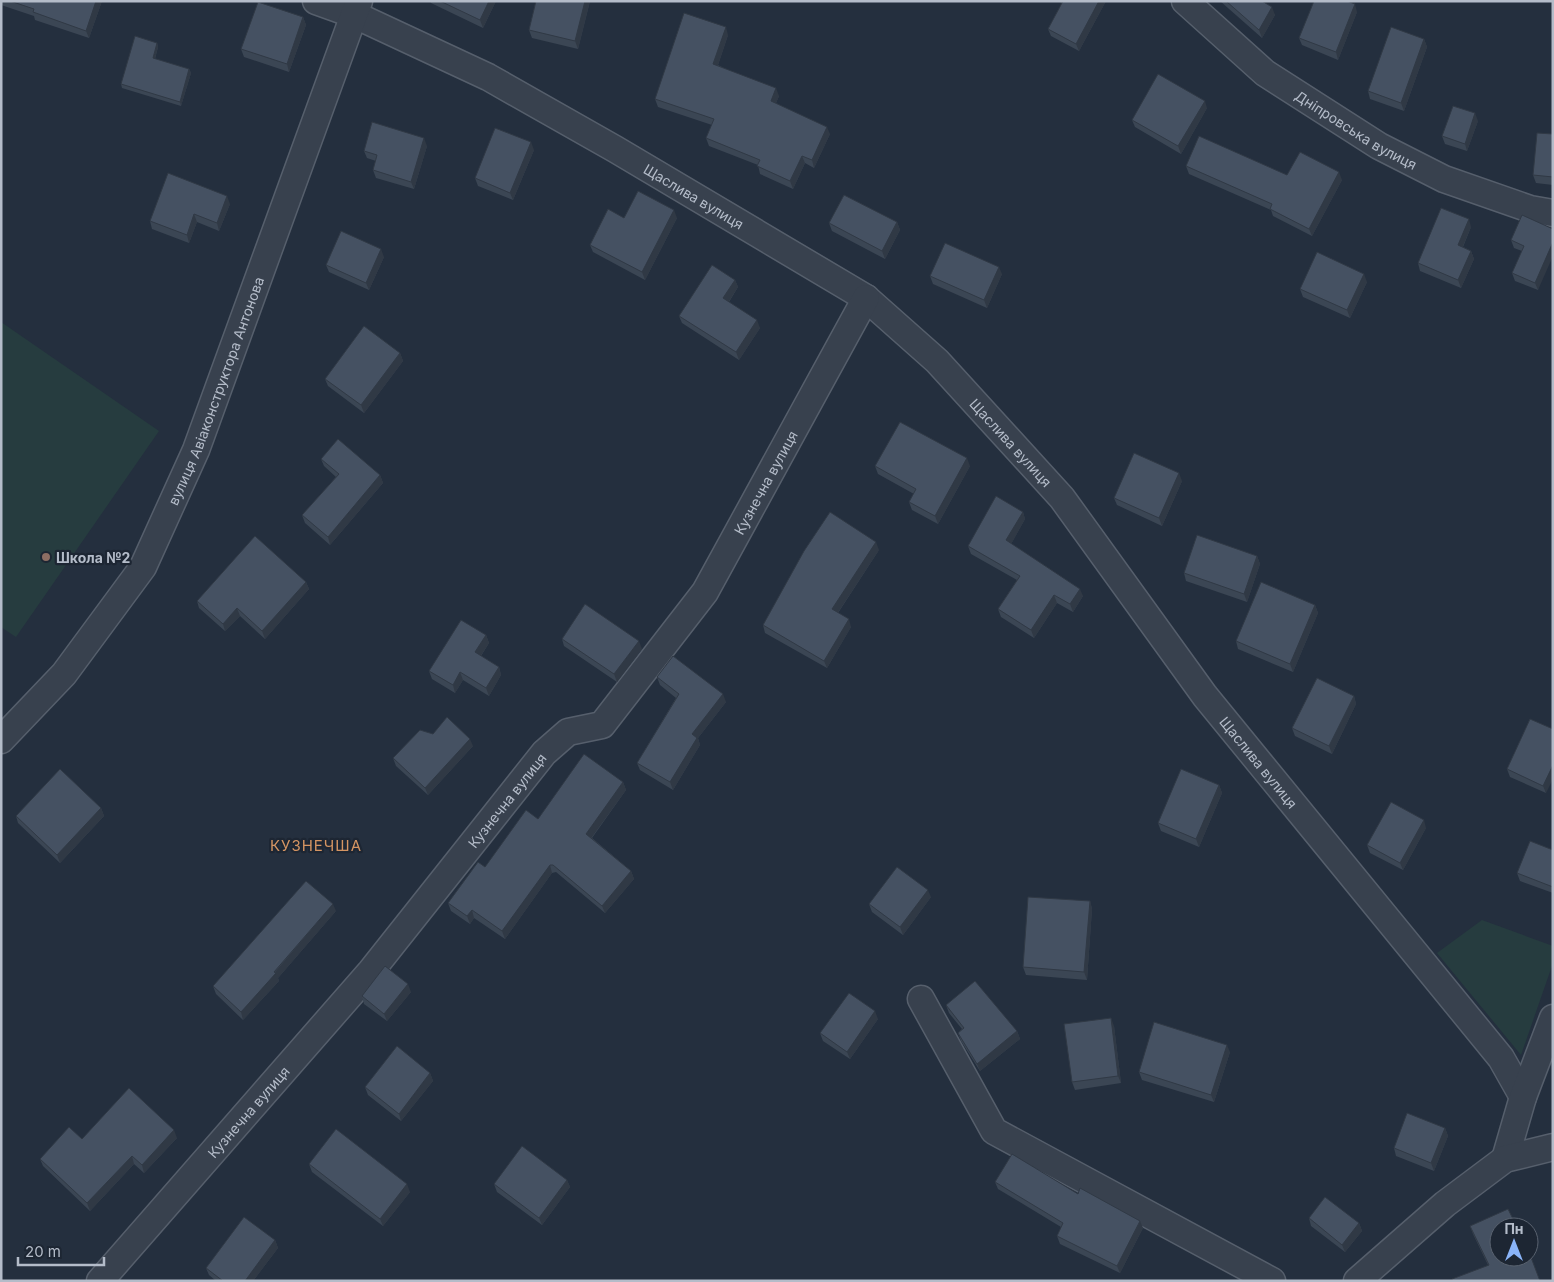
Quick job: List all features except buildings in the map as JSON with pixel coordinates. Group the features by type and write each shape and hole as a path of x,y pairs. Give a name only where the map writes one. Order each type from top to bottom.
{"street":[{"name":"Щаслива вулиця","path":"316,1 357,8 488,77 616,149 866,298 937,361 1062,498 1205,696 1501,1058 1523,1097"},
{"name":"Дніпровська вулиця","path":"1185,1 1265,73 1379,146 1444,179 1530,208 1553,213"},
{"name":"вулиця Авіаконструктора Антонова","path":"1,740 64,674 142,567 196,450 357,8"},
{"name":"Кузнечна вулиця","path":"100,1281 371,971 544,752 568,732 602,725 705,592 866,298"},
{"path":"921,999 994,1131 1272,1281"},
{"path":"1505,1158 1523,1097 1553,1018"},
{"path":"1357,1281 1445,1204 1505,1158 1553,1147"}],"green space":[{"path":"1,322 159,431 16,637 1,627"},
{"path":"1482,920 1553,946 1553,963 1521,1055 1437,953"}],"place":[{"name":"Школа №2","path":"46,557"}],"district":[{"name":"КУЗНЕЧША","path":"316,845"}]}
